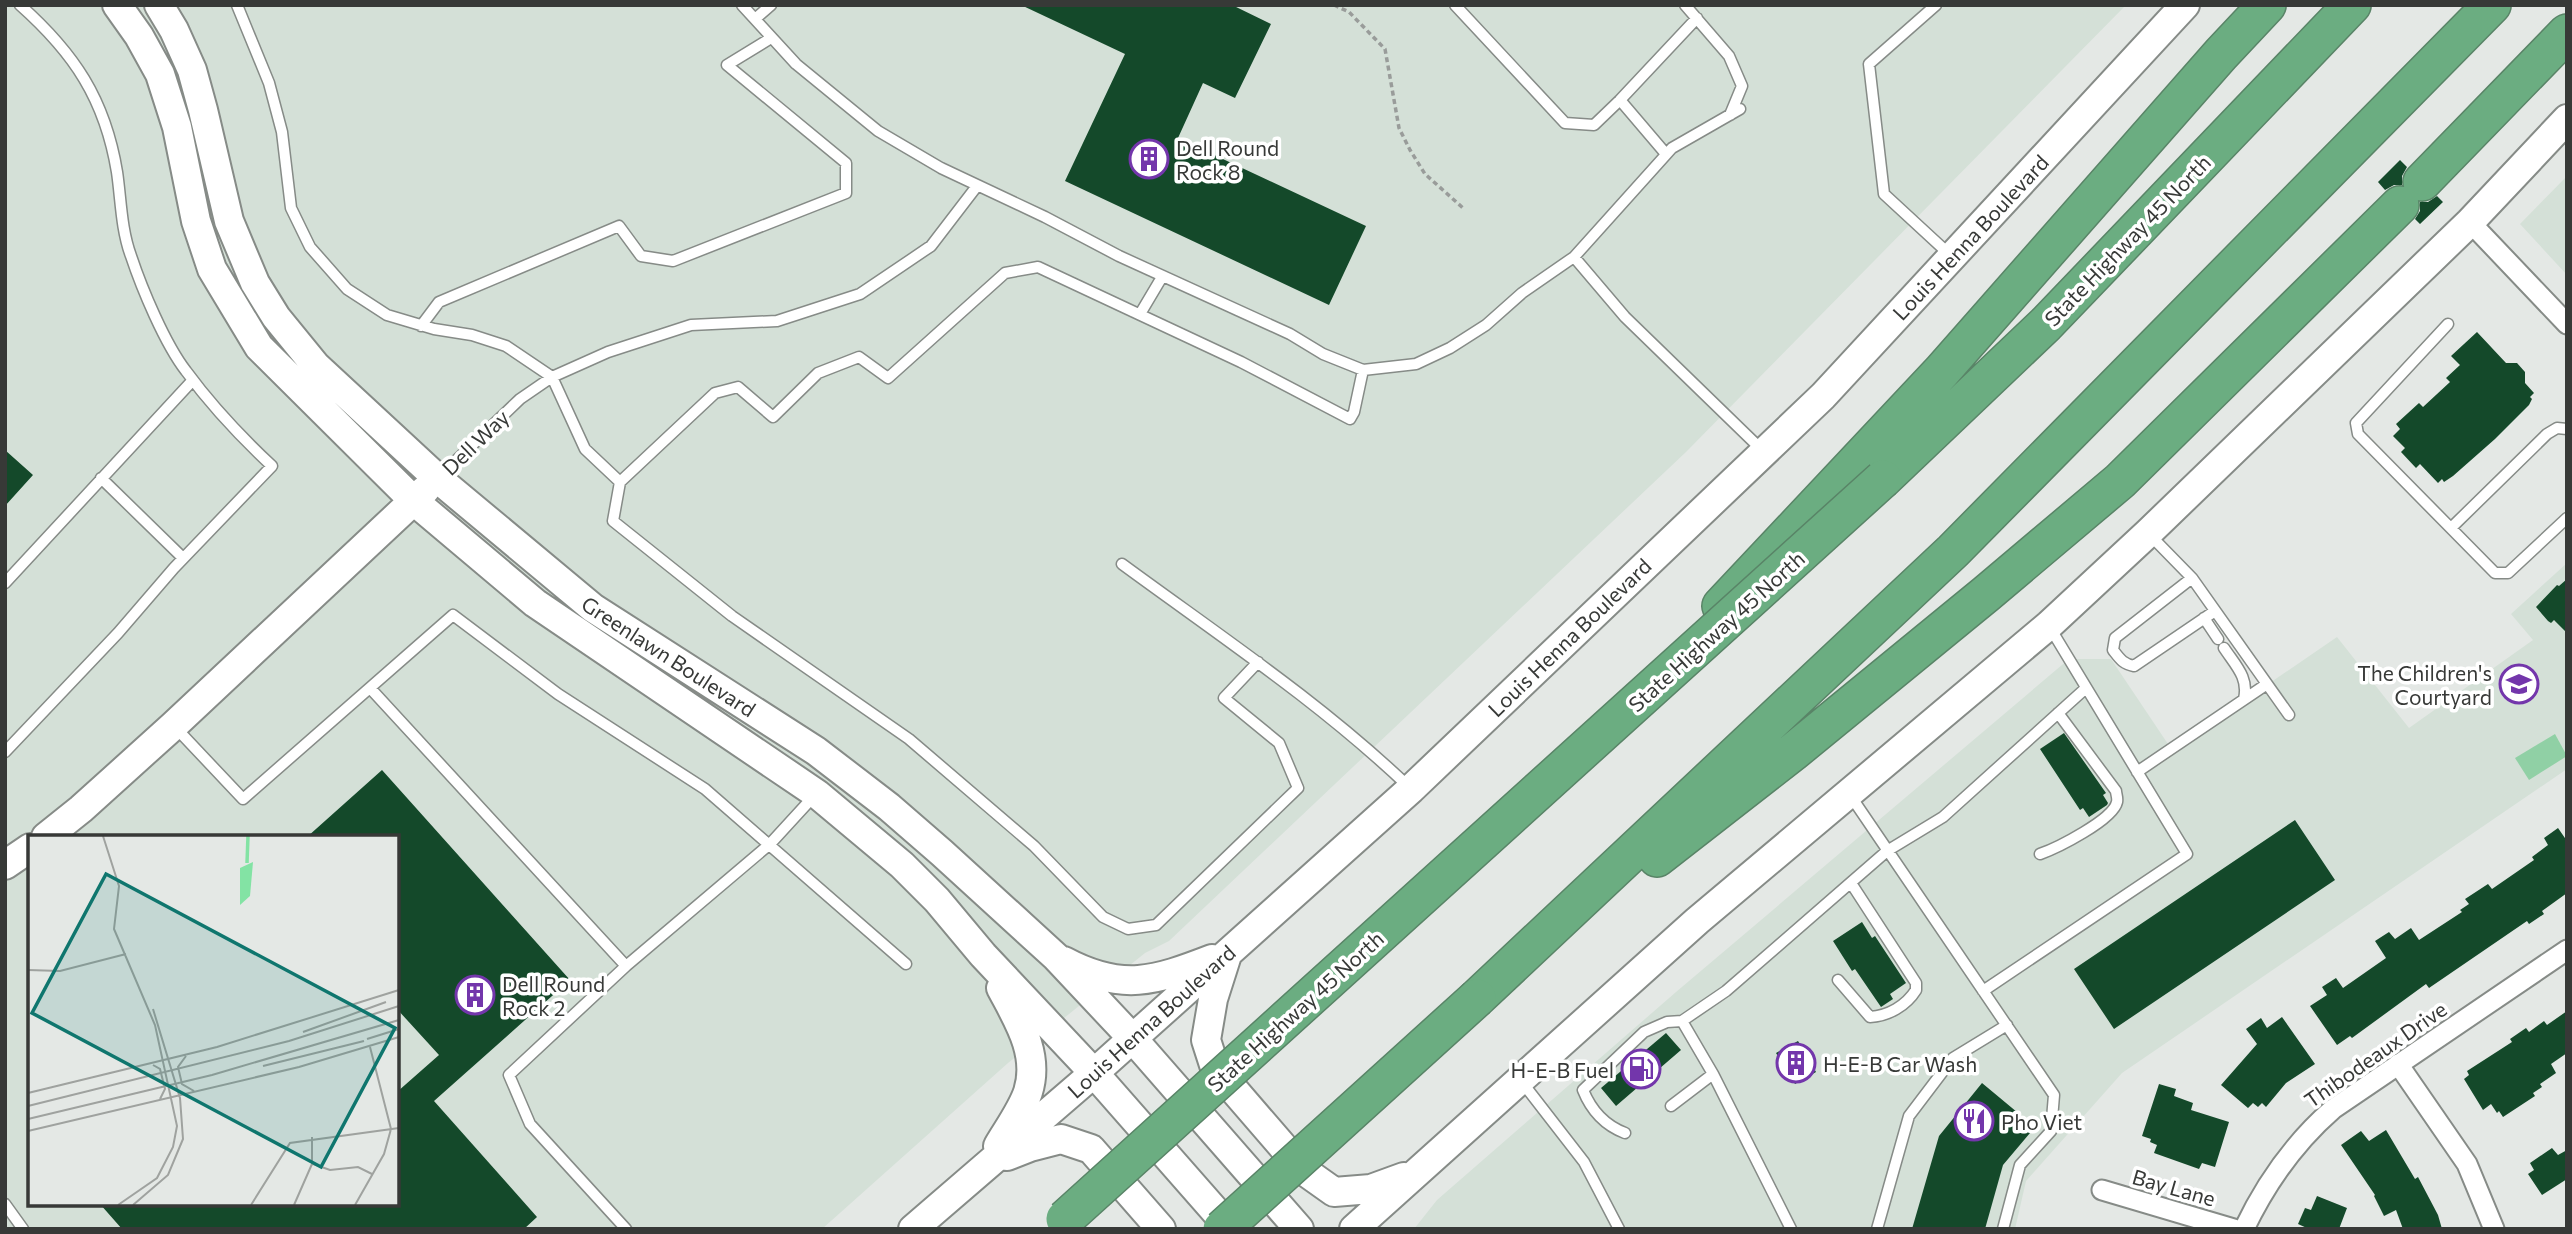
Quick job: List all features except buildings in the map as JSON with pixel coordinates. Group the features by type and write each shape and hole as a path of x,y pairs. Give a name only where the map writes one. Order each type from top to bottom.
{"highway":[{"path":"1874,468 2212,65 2267,5"},
{"name":"State Highway 45 North","path":"1059,1224 1570,763 1874,468 2046,324 2352,5"},
{"path":"1222,1229 1476,998 1953,551 2493,5"},
{"path":"1476,998 1793,752 2120,481 2411,193 2567,33"}],"main road":[{"name":"Greenlawn Boulevard","path":"117,5 139,36 160,74 177,127 196,221 212,269 259,347 414,501 535,603 817,794 911,874 1094,1073 1231,1229"},
{"name":"Greenlawn Boulevard","path":"159,5 192,70 204,110 229,221 256,283 276,317 316,366 437,478 593,608 816,751 889,807 1056,957 1133,1039 1299,1229"},
{"name":"Louis Henna Boulevard","path":"913,1229 1133,1039 1411,789 1823,396 2185,5"},
{"path":"1354,1229 1697,921 2049,625 2470,222 2567,119"},
{"name":"Dell Way","path":"48,835 173,726 437,478"},
{"path":"817,794 829,788 849,788 889,807"},
{"path":"5,865 28,849"},
{"path":"1056,957 1081,970 1132,981 1163,977 1228,953"},
{"path":"1228,953 1213,999 1206,1040 1215,1068 1294,1160 1303,1170 1334,1192 1371,1189 1418,1172"},
{"path":"983,955 1026,1034 1032,1070 1027,1093 988,1163"},
{"path":"988,1163 1030,1147 1062,1139 1091,1149 1161,1229"},
{"path":"1381,1229 1418,1172"}],"street":[{"path":"2470,222 2567,324"},
{"name":"Thibodeaux Drive","path":"2244,1229 2267,1184 2309,1130 2333,1109 2567,950"},
{"path":"2398,1064 2468,1164 2494,1229"},
{"name":"Bay Lane","path":"2102,1190 2235,1229"}],"lane":[{"path":"5,752 118,633 183,558 272,466 242,439 193,380 159,325 130,254 108,132 95,99 76,64 50,32 20,5"},
{"path":"237,5 269,83 282,132 291,208 310,247 347,289 387,315 506,346 552,377 585,449 620,482"},
{"path":"742,5 796,64 878,131 977,186 1162,276 1290,334 1323,354 1363,370 1416,364 1450,348 1486,326 1522,293 1574,257 1672,149 1740,109"},
{"path":"755,19 771,5"},
{"path":"1455,5 1565,123 1594,125 1697,18"},
{"path":"1685,5 1728,56 1742,86 1730,115"},
{"path":"1936,5 1869,64 1884,194 1952,257"},
{"path":"421,326 439,302 619,226 641,256 673,261 846,193 846,163 727,65 771,37"},
{"path":"1619,100 1666,155"},
{"name":"Dell Way","path":"437,478 520,399 552,377 608,352 691,325 777,321 860,294 931,246 977,186"},
{"path":"1574,257 1625,317 1763,451"},
{"path":"1258,662 1224,698 1279,743 1298,788 1156,925 1128,929 1103,917 1034,846 909,739 732,616 613,521 620,482 715,393 738,387 773,417 818,373 859,357 888,378 1005,273 1038,267 1241,362 1350,419 1363,370"},
{"path":"1140,313 1162,276"},
{"path":"2448,324 2356,423 2358,434 2494,573 2508,573 2567,517"},
{"path":"5,583 193,380"},
{"path":"2451,528 2547,434 2557,428 2567,429"},
{"path":"101,478 183,558"},
{"path":"2148,533 2192,578 2289,715"},
{"path":"1122,564 1258,662 1373,752 1411,789"},
{"path":"2192,578 2115,638 2113,649 2126,665 2134,666 2215,611"},
{"path":"173,726 243,799 453,615 558,694 705,789 906,964"},
{"path":"2204,618 2218,639"},
{"path":"1983,991 2187,854 2049,625"},
{"path":"2224,649 2245,679 2244,699"},
{"path":"2137,772 2267,684"},
{"path":"370,688 626,967"},
{"path":"1625,1133 1613,1129 1590,1108 1583,1090 1644,1032 1667,1022 1682,1021 1726,991 1887,851 1943,817 2086,688"},
{"path":"2040,855 2059,848 2110,814 2117,802 2116,791 2059,713"},
{"path":"626,1229 530,1124 509,1075 626,967 770,844 817,794"},
{"path":"1849,794 2054,1095 2051,1131 2020,1165 2003,1229"},
{"path":"1838,980 1870,1017 1883,1016 1897,1009 1916,990 1916,982 1851,883"},
{"path":"1682,1021 1713,1074 1791,1229"},
{"path":"1877,1229 1909,1115 1953,1058 2007,1025"},
{"path":"1671,1106 1713,1074"},
{"path":"1519,1079 1584,1162 1619,1229"},
{"path":"5,1204 23,1229"}],"path":[{"path":"1334,5 1349,12 1385,49 1399,128 1425,174 1463,208"}],"shaded area":[{"path":"5,5 2126,5 1686,452 1169,941 1145,953 1008,1063 822,1229 5,1229"},
{"path":"2567,176 2567,275 2520,224"},
{"path":"2567,563 2567,769 2122,1073 2026,1181 2015,1229 1414,1229 1437,1200 1676,992 2069,659 2111,659 2172,750 2337,637 2409,728 2533,640 2511,614"}],"green space":[{"path":"2555,734 2567,756 2529,780 2515,758"}],"place":[{"name":"Dell Round Rock 8","path":"1149,159"},
{"name":"The Children's Courtyard","path":"2519,684"},
{"name":"Dell Round Rock 2","path":"475,995"},
{"name":"H-E-B Car Wash","path":"1796,1063"},
{"name":"H-E-B Fuel","path":"1641,1069"},
{"name":"Pho Viet","path":"1974,1121"}]}
